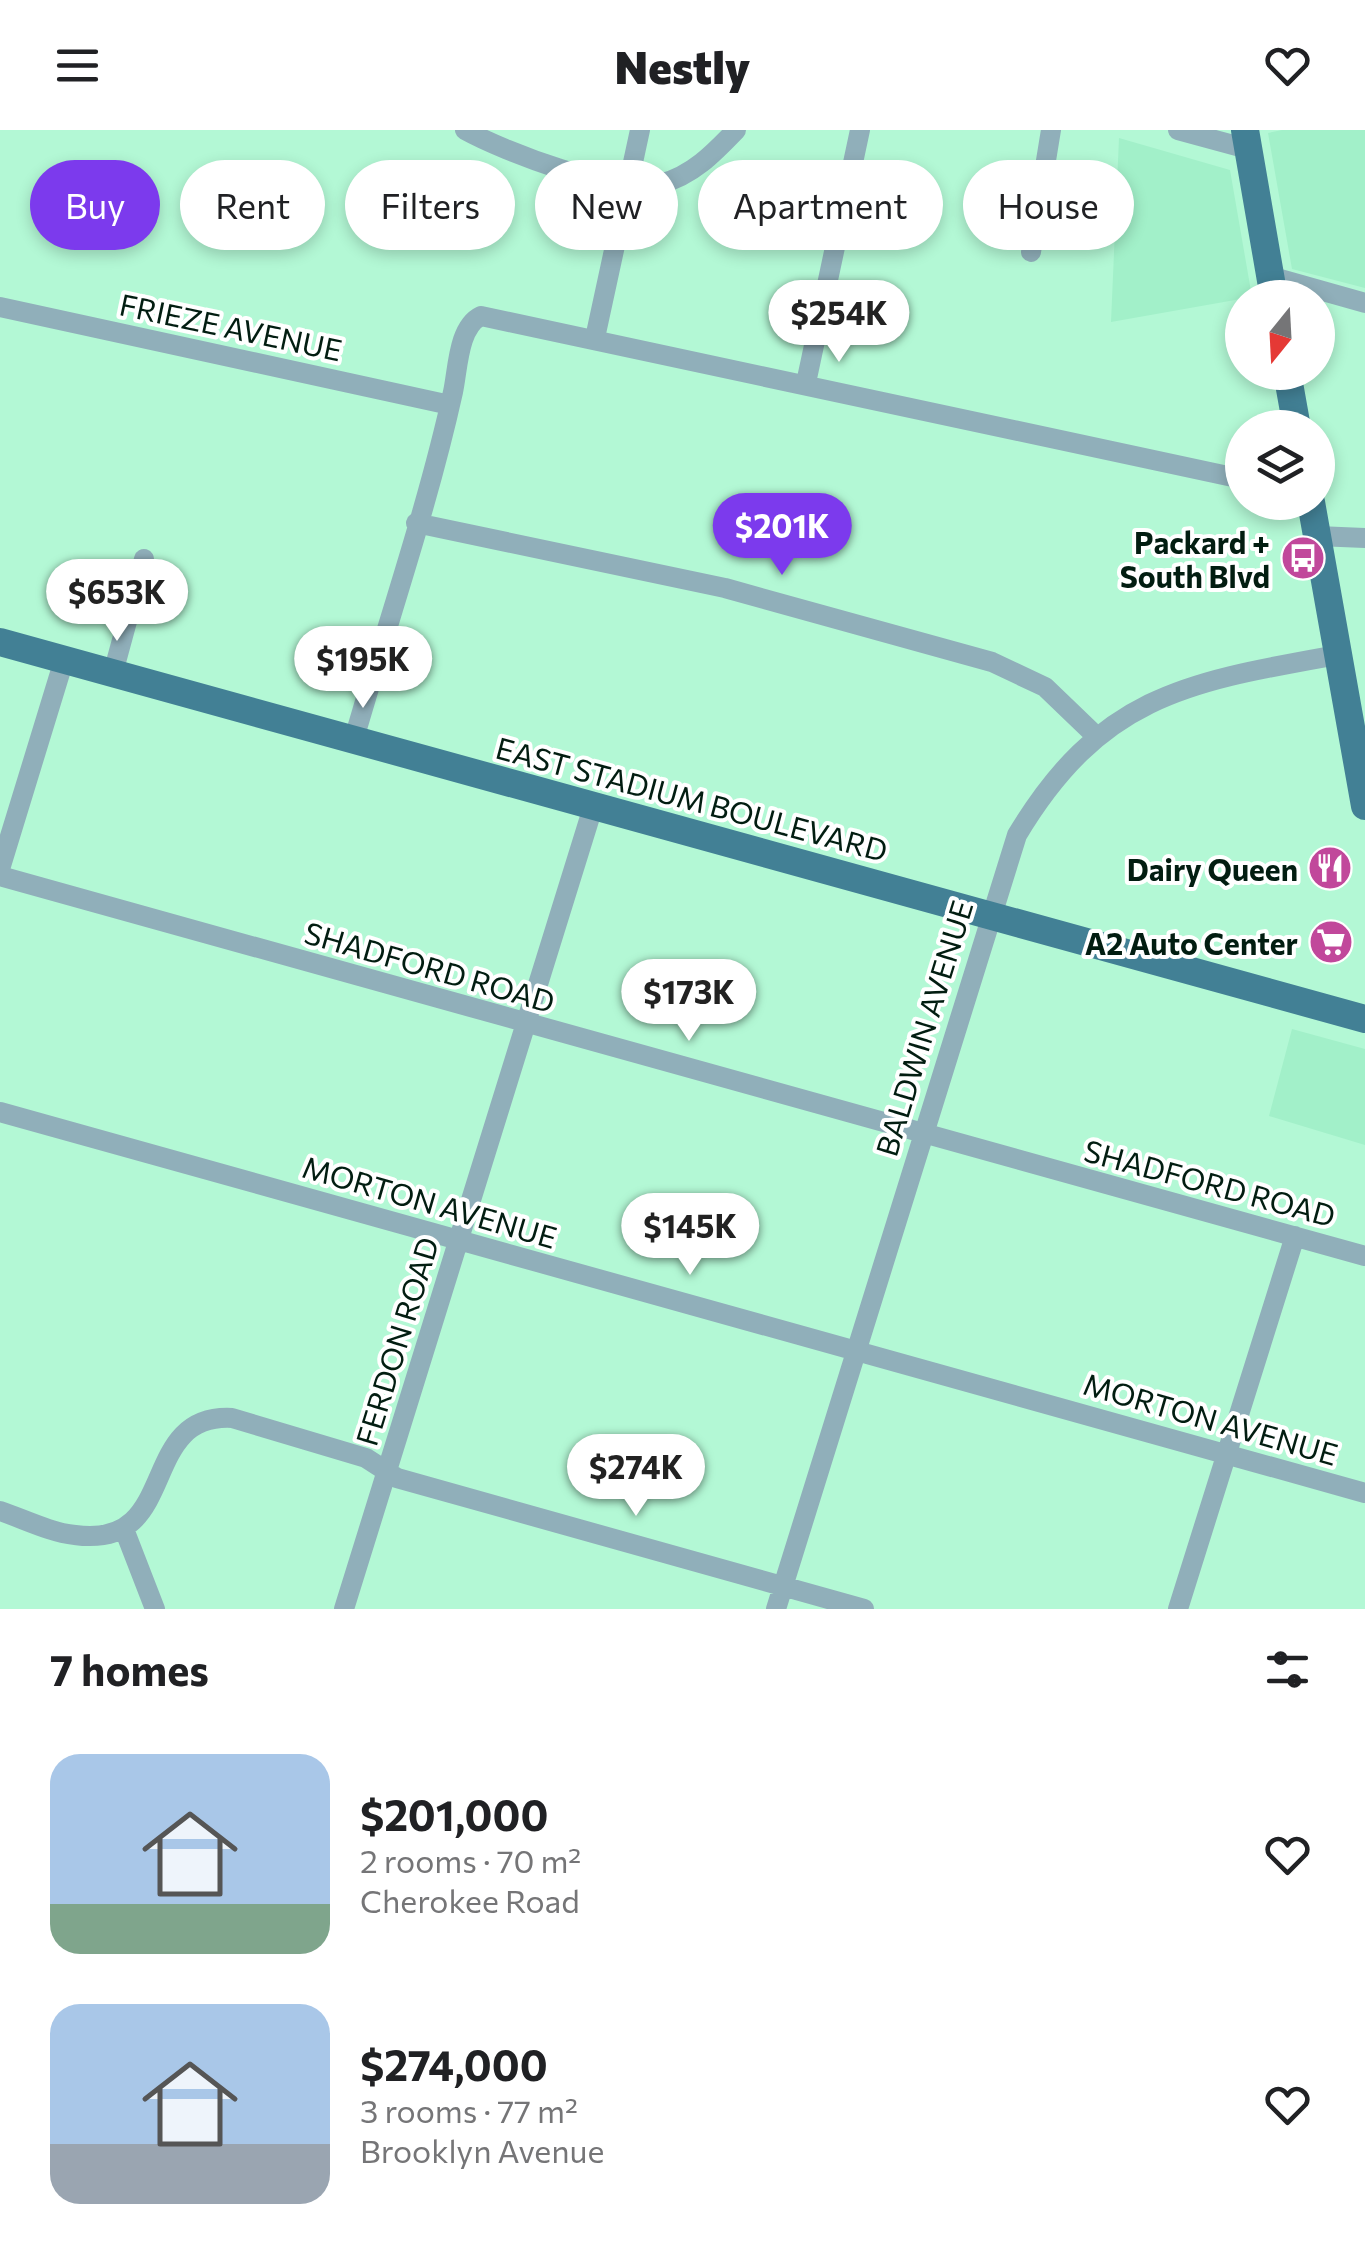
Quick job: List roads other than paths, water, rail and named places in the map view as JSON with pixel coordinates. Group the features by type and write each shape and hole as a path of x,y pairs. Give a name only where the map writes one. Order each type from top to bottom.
{"main road":[{"path":"1246,140 1271,280"},
{"path":"1314,520 1337,656 1362,768 1365,806"},
{"name":"EAST STADIUM BOULEVARD","path":"0,642 1365,1019"}],"street":[{"path":"465,130 520,158 535,161"},
{"path":"634,160 640,130"},
{"path":"678,178 736,130"},
{"path":"806,383 860,130"},
{"path":"1031,252 1050,130"},
{"path":"1178,130 1246,140"},
{"path":"595,338 614,250"},
{"path":"1335,298 1365,303"},
{"name":"FRIEZE AVENUE","path":"0,307 450,405"},
{"path":"354,739 450,405 466,333 471,321 481,316 1225,475"},
{"path":"416,523 725,588 992,662 1045,687 1096,736"},
{"path":"1317,536 1365,538"},
{"path":"112,673 144,559"},
{"name":"BALDWIN AVENUE","path":"776,1609 920,1135 1017,835 1064,766 1096,736 1151,700 1191,685 1337,656"},
{"path":"0,872 64,660"},
{"name":"FERDON ROAD","path":"344,1609 594,804"},
{"name":"SHADFORD ROAD","path":"0,872 920,1135 1365,1256"},
{"name":"MORTON AVENUE","path":"0,1112 1365,1494"},
{"path":"1178,1609 1296,1236"},
{"path":"0,1511 72,1535 108,1535 124,1529 149,1502 176,1438 212,1417 232,1418 366,1458 397,1478 864,1609"},
{"path":"124,1529 155,1609"}],"place":[{"name":"Packard + South Blvd","path":"1303,558"},
{"name":"Dairy Queen","path":"1330,868"},
{"name":"A2 Auto Center","path":"1331,942"}]}
